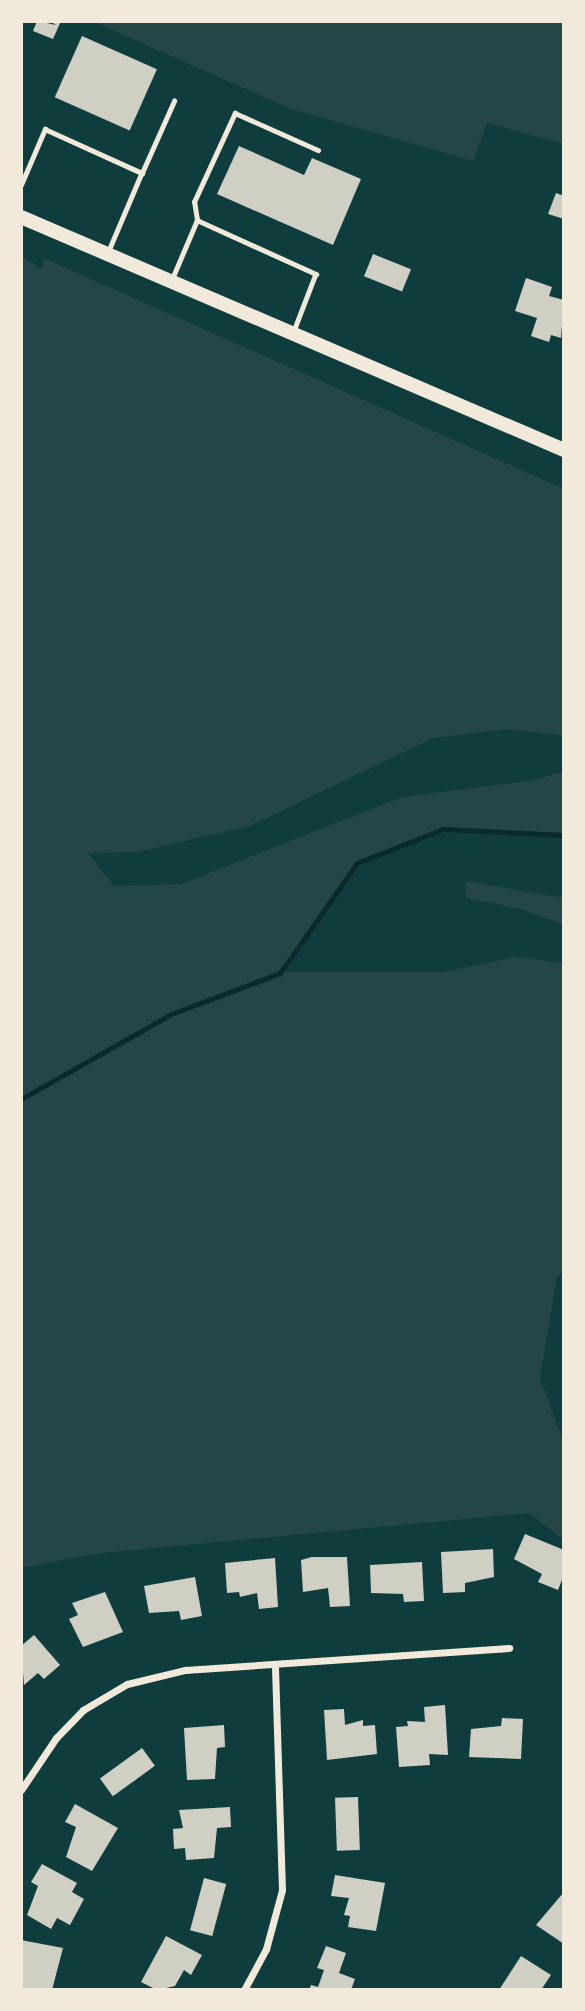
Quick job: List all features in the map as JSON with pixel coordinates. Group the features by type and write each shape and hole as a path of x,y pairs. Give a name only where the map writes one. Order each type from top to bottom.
{"main road":[{"path":"21,217 292,336 564,450"}],"street":[{"path":"21,1790 56,1738 104,1695 127,1684 185,1670 509,1648"},
{"path":"244,1990 266,1949 282,1890 275,1664"}],"lane":[{"path":"107,255 174,101"},
{"path":"170,283 197,220 194,202 236,113 318,150"},
{"path":"21,185 45,129 142,173"},
{"path":"197,220 316,274 292,336"}],"shaded area":[{"path":"92,21 564,21 564,144 487,123 473,161 291,109"},
{"path":"21,256 42,269 44,258 564,489 564,736 508,729 433,738 250,826 137,852 88,853 114,886 181,884 402,797 535,780 564,771 564,835 443,829 357,863 281,972 444,972 514,957 564,963 564,1271 557,1277 540,1378 564,1443 564,1540 529,1513 101,1553 21,1568"},
{"path":"465,881 564,898 564,925 521,909 466,898"}],"building":[{"path":"37,21 56,25 50,21 61,21 53,39 33,31"},
{"path":"82,36 157,69 130,131 55,97"},
{"path":"239,146 304,175 312,158 361,179 333,245 217,194"},
{"path":"556,193 564,196 564,219 548,214"},
{"path":"373,254 411,269 402,292 364,276"},
{"path":"526,278 552,287 549,296 564,300 561,338 551,335 549,342 531,336 537,318 515,311"},
{"path":"525,1534 564,1550 564,1575 558,1590 538,1582 542,1574 514,1559"},
{"path":"493,1549 494,1577 465,1583 465,1592 443,1593 441,1552"},
{"path":"312,1557 347,1557 350,1606 330,1607 328,1588 303,1592 301,1560"},
{"path":"275,1558 278,1607 259,1609 257,1593 240,1597 239,1592 227,1593 225,1563"},
{"path":"422,1562 424,1601 404,1602 403,1594 371,1593 370,1565"},
{"path":"195,1577 202,1616 181,1620 179,1611 149,1613 144,1586"},
{"path":"105,1592 123,1632 83,1647 69,1619 78,1615 72,1603"},
{"path":"34,1635 60,1665 44,1679 38,1673 24,1685 21,1646"},
{"path":"445,1705 448,1755 429,1754 430,1765 399,1767 396,1727 408,1726 407,1721 425,1722 424,1707"},
{"path":"344,1709 345,1725 363,1720 363,1726 375,1725 377,1754 327,1760 324,1710"},
{"path":"502,1718 523,1719 521,1759 469,1757 471,1729 501,1726"},
{"path":"224,1725 225,1747 217,1748 215,1779 187,1780 184,1728"},
{"path":"142,1748 155,1766 113,1796 100,1779"},
{"path":"358,1797 360,1850 337,1851 335,1798"},
{"path":"75,1804 118,1828 92,1871 66,1857 76,1827 65,1822"},
{"path":"230,1807 231,1827 217,1828 214,1858 186,1860 185,1848 174,1849 173,1829 183,1828 179,1810"},
{"path":"42,1864 77,1883 72,1892 84,1899 70,1925 57,1918 51,1929 27,1915 38,1886 31,1882"},
{"path":"335,1875 385,1883 376,1931 348,1927 350,1916 344,1915 349,1898 331,1896"},
{"path":"204,1878 226,1884 212,1936 190,1930"},
{"path":"564,1892 564,1944 536,1925"},
{"path":"166,1936 202,1955 191,1975 184,1970 175,1986 157,1990 141,1982"},
{"path":"21,1940 63,1948 52,1990 23,1990"},
{"path":"326,1946 346,1953 339,1973 355,1979 351,1990 309,1990 311,1985 318,1987 324,1970 317,1968"},
{"path":"521,1956 551,1975 541,1990 499,1990"}],"waterway":[{"path":"21,1099 171,1014 280,973 357,863 443,829 564,835"}]}
